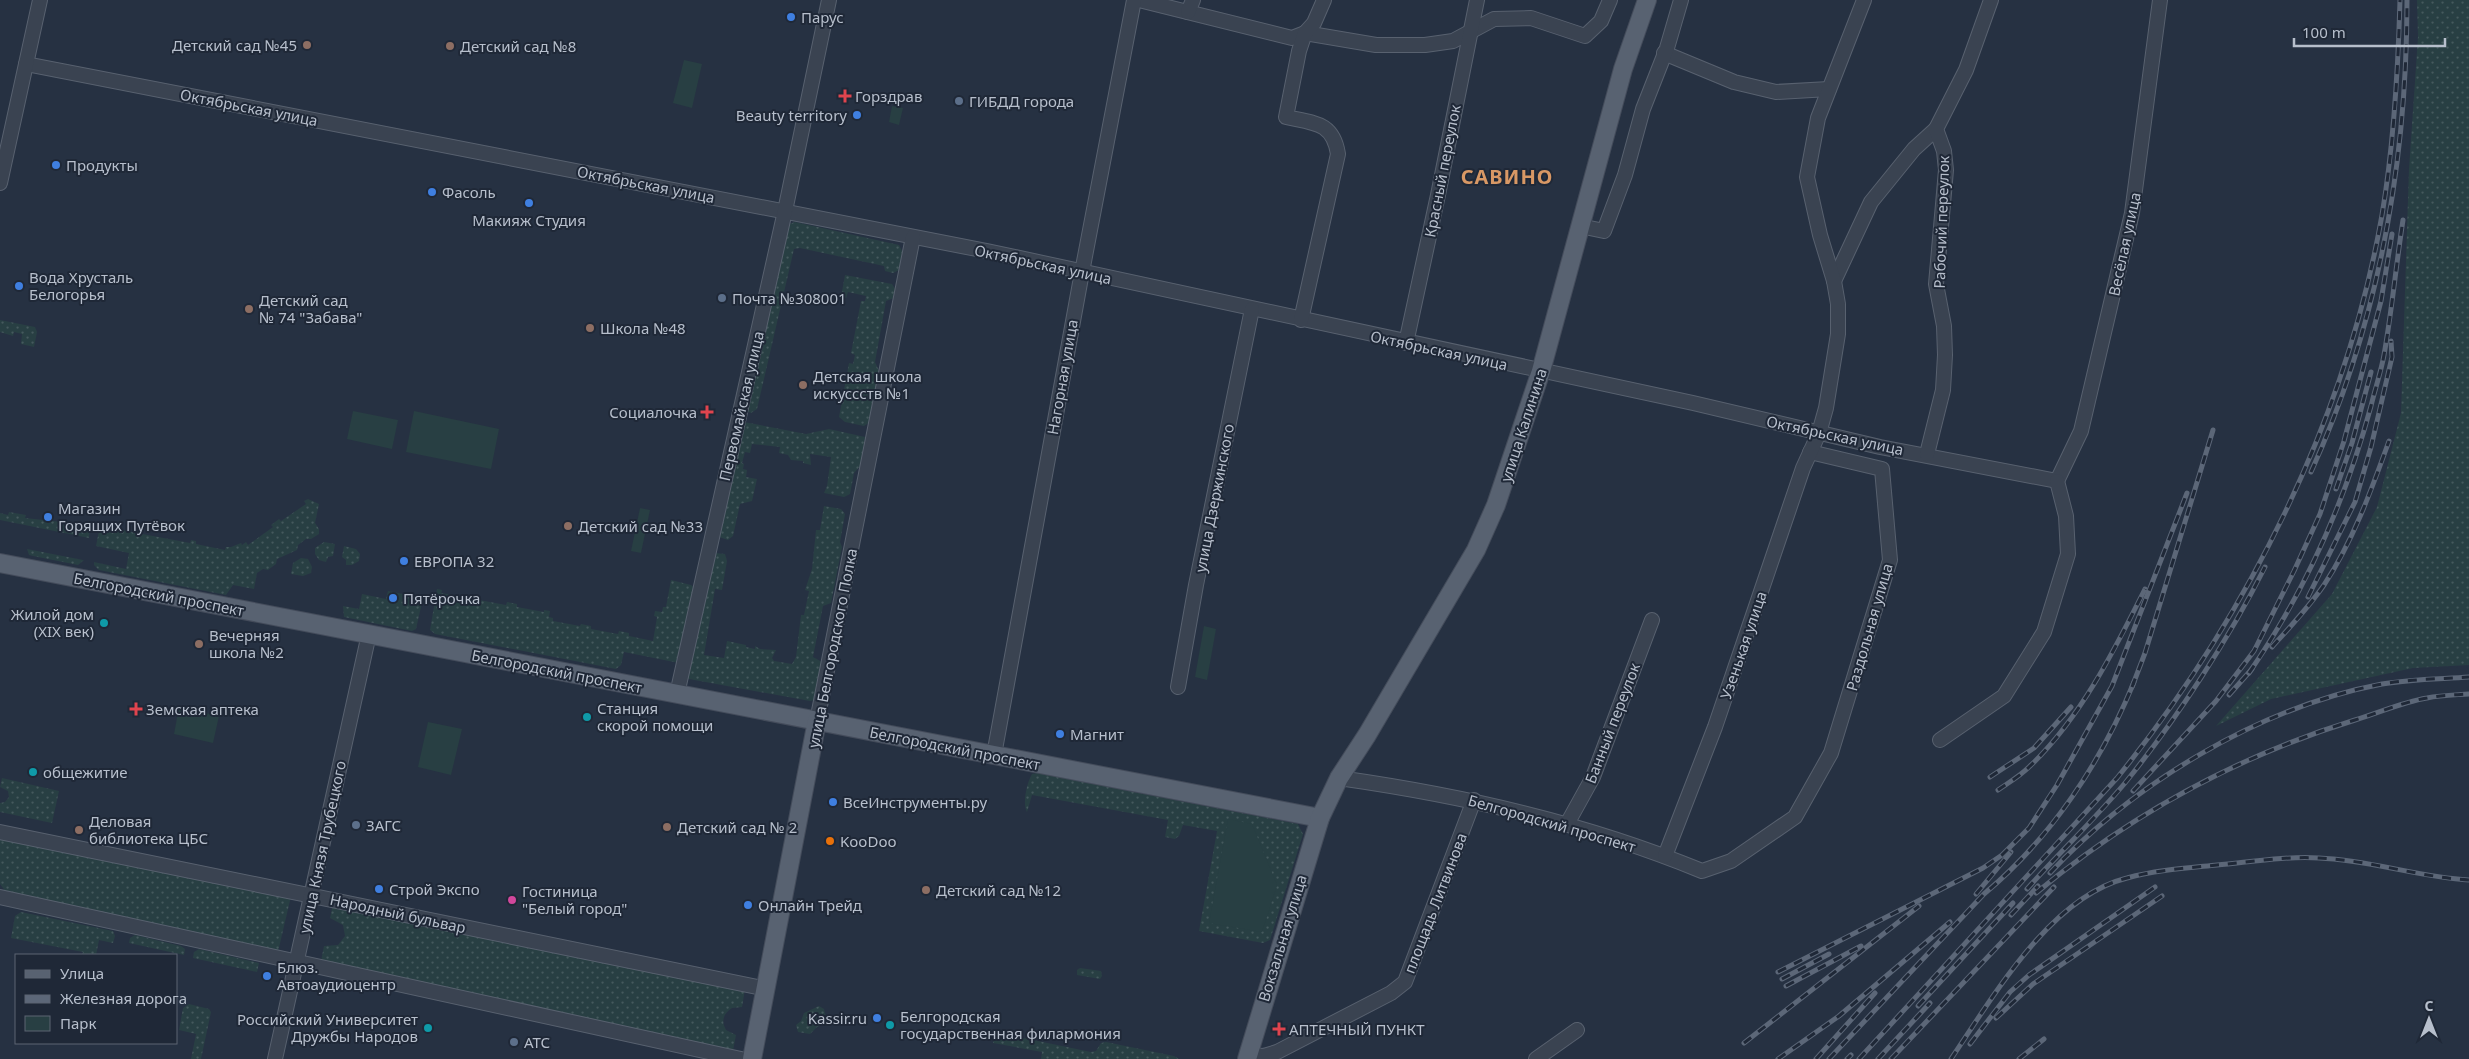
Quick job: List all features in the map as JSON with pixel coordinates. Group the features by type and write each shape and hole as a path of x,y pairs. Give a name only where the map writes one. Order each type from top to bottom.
{"main road":[{"name":"улица Калинина","path":"1320,818 1339,778 1367,735 1476,550 1496,505 1541,371 1623,69 1647,0"},
{"name":"Белгородский проспект","path":"0,563 1320,818"},
{"name":"улица Белгородского Полка","path":"752,1059 767,989 817,721"},
{"name":"Вокзальная улица","path":"1248,1057 1320,818"}],"street":[{"path":"0,183 40,0"},
{"name":"Первомайская улица","path":"677,694 785,211 829,0"},
{"name":"Нагорная улица","path":"994,755 1082,272 1134,0"},
{"path":"1139,0 1191,6 1292,38 1305,33 1376,45 1425,45 1453,41 1494,19 1531,18 1585,36 1601,21 1610,0"},
{"path":"1301,320 1338,154 1336,140 1327,127 1286,117 1299,51 1305,33 1314,23 1324,0"},
{"name":"Красный переулок","path":"1406,343 1477,0"},
{"path":"1580,226 1604,231 1610,218 1625,175 1643,109 1681,0"},
{"name":"Узенькая улица","path":"1665,856 1715,727 1826,408 1838,334 1838,304 1834,281 1820,235 1807,177 1818,118 1864,0"},
{"path":"1834,281 1872,202 1914,149 1936,129 1966,70 1991,0"},
{"name":"Весёлая улица","path":"2057,481 2081,431 2132,213 2160,0"},
{"path":"1664,53 1734,82 1776,92 1829,89"},
{"name":"Октябрьская улица","path":"26,64 913,237 1819,432 2057,481"},
{"name":"Рабочий переулок","path":"1927,454 1943,390 1946,355 1944,326 1936,284 1946,170 1944,151 1936,129"},
{"name":"улица Белгородского Полка","path":"817,721 913,237"},
{"name":"улица Дзержинского","path":"1178,687 1196,585 1252,309"},
{"name":"Раздольная улица","path":"1795,817 1831,753 1890,560 1882,469 1810,452"},
{"path":"1940,740 2004,696 2044,632 2068,554 2066,516 2057,481"},
{"name":"Банный переулок","path":"1567,824 1593,777 1652,620"},
{"name":"улица Князя Трубецкого","path":"275,1059 369,634"},
{"name":"Белгородский проспект","path":"1339,778 1419,789 1474,800 1567,824 1665,856 1702,871 1730,861 1795,817"},
{"name":"площадь Литвинова","path":"1248,1057 1264,1056 1277,1052 1391,993 1405,982 1474,800"},
{"name":"Народный бульвар","path":"0,832 767,989"},
{"path":"0,897 741,1059"},
{"path":"1536,1059 1577,1030"}],"green space":[{"path":"2417,0 2469,0 2469,665 2413,668 2271,699 2216,726 2332,594 2377,507 2401,413 2409,169 2418,37"},
{"path":"684,60 702,64 692,108 673,103"},
{"path":"892,106 903,108 899,125 889,122"},
{"path":"795,222 899,245 903,253 899,270 893,273 885,271 884,266 800,248 794,249 757,409 751,413 747,411 789,224"},
{"path":"845,275 892,284 896,290 894,298 886,301 875,362 879,371 870,422 864,426 845,422 839,417 849,363 853,364 855,355 851,353 861,301 865,301 866,296 848,292 846,298 841,297"},
{"path":"0,320 35,327 37,332 34,347 21,344 22,334 14,332 13,336 0,332"},
{"path":"353,411 398,420 392,449 347,439"},
{"path":"414,411 499,429 491,469 406,452"},
{"path":"744,422 806,434 829,429 865,437 862,464 854,473 850,494 844,497 824,493 827,486 831,457 810,454 811,465 803,463 803,461 791,460 788,455 779,453 780,447 752,444 750,453 745,452 742,463 744,464 743,469 747,470 746,477 757,479 752,501 740,504 733,536 728,540 719,537"},
{"path":"308,499 319,504 315,523 319,529 319,534 311,539 306,539 298,545 297,550 277,559 276,564 268,570 263,569 257,573 254,589 233,585 226,595 99,570 94,565 94,562 126,569 129,553 96,546 100,526 190,543 191,540 196,541 196,544 225,550 226,547 241,543 242,545 246,542 248,545 273,527 271,525 279,519 281,521 306,504 304,501"},
{"path":"824,506 841,509 845,514 840,542 842,547 831,603 823,606 813,657 822,662 815,700 810,701 689,679 715,553 725,554 727,561 722,590 715,589 704,655 724,658 727,641 755,649 755,646 760,649 776,650 772,658 774,661 792,664 796,657 801,615 804,615 809,591 805,590 812,569 816,530 820,530"},
{"path":"640,508 650,510 641,553 631,551"},
{"path":"9,512 26,515 25,518 62,522 62,525 81,528 82,526 90,527 89,538 0,520 0,513 8,515"},
{"path":"324,542 335,544 333,556 328,557 326,562 319,560 315,554 315,548"},
{"path":"344,546 356,549 360,554 359,561 352,565 346,565 346,560 342,557"},
{"path":"27,549 84,560 78,565 29,555"},
{"path":"301,558 308,559 312,567 311,573 303,576 291,574 293,563"},
{"path":"671,580 691,585 695,588 679,663 624,652 621,665 616,669 435,634 430,630 437,589 442,590 441,593 468,598 469,595 479,597 479,600 506,605 507,602 517,604 517,607 544,612 544,610 550,611 549,617 553,618 553,621 591,626 591,629 618,634 619,631 629,633 629,636 653,641 657,617 654,616 655,611 662,612 663,607 666,607"},
{"path":"388,591 423,598 416,629 412,631 344,617 343,606 359,609 362,594 386,599"},
{"path":"1204,626 1216,629 1207,680 1195,677"},
{"path":"179,707 219,716 213,743 174,734"},
{"path":"428,722 462,729 451,775 418,767"},
{"path":"1037,773 1298,824 1303,834 1270,940 1263,943 1199,931 1217,831 1183,825 1179,836 1175,839 1165,837 1168,820 1032,795 1027,812 1025,799 1027,787 1032,774"},
{"path":"2,778 59,791 52,823 0,812 0,803 5,802 9,797 8,791 0,787"},
{"path":"1228,819 1252,824 1277,885 1262,932 1209,923"},
{"path":"0,833 292,892 277,956 11,899 0,884"},
{"path":"333,904 745,989 742,1007 732,1008 724,1018 726,1030 736,1035 732,1056 320,966 324,946 338,945 345,936 343,925 330,918"},
{"path":"21,912 113,931 115,936 113,943 99,940 96,954 82,954 83,952 11,938 15,916"},
{"path":"135,935 181,946 185,949 184,955 129,943 130,938"},
{"path":"199,949 259,963 257,972 193,958 194,952"},
{"path":"1080,968 1101,971 1102,976 1100,979 1077,975 1077,970"},
{"path":"189,1004 209,1009 211,1012 201,1059 191,1059 196,1034 179,1030 183,1008"},
{"path":"819,1006 824,1009 827,1022 817,1027 810,1034 798,1032 796,1025 801,1021 804,1013"},
{"path":"999,1033 1091,1052 1096,1051 1101,1043 1106,1042 1174,1056 1179,1059 1041,1059 1042,1052 993,1043 995,1036"}],"railway":[{"path":"1859,1059 2117,778 2164,716 2208,651 2248,583 2285,513 2317,441 2344,367 2366,291 2382,215 2390,162 2397,81 2400,0"},
{"path":"2311,472 2334,416 2354,359 2371,300 2384,241 2394,182 2401,121 2406,61 2407,0"},
{"path":"2249,673 2288,611 2305,578 2336,511 2361,442 2383,361 2403,220"},
{"path":"2133,791 2216,701 2254,651 2294,571 2320,514 2344,441 2381,301 2392,234"},
{"path":"2308,597 2355,502 2371,447 2392,357 2391,341"},
{"path":"2336,489 2352,443 2371,372"},
{"path":"2132,687 2145,653 2213,430"},
{"path":"2272,647 2312,601 2344,551 2361,515 2389,441"},
{"path":"1778,972 1983,868 2002,855 2029,828 2057,785 2112,686 2187,493"},
{"path":"2027,889 2113,797 2144,759 2201,678 2265,567"},
{"path":"1998,790 2029,767 2064,728 2108,660 2145,589"},
{"path":"2229,695 2252,669"},
{"path":"2050,873 2083,840 2120,809 2202,753 2245,730 2290,711 2336,695 2382,684 2469,677"},
{"path":"1829,1059 1984,894 2031,849 2052,824 2090,770 2121,712 2134,682"},
{"path":"2036,893 2109,838 2147,813 2227,770 2269,751 2400,705 2432,697 2469,694"},
{"path":"1990,777 2034,748 2071,707"},
{"path":"1976,894 2011,852"},
{"path":"1951,1059 2005,979 2049,927 2073,906 2099,889 2127,878 2183,868 2306,858 2338,859 2431,876 2469,880"},
{"path":"2011,915 2038,886"},
{"path":"1891,1059 2054,887"},
{"path":"1970,1044 2010,992 2029,975 2155,887"},
{"path":"1996,1018 2033,984 2162,896"},
{"path":"1918,1006 2013,903"},
{"path":"1744,1043 1919,906"},
{"path":"1778,1059 1839,1016 1950,922"},
{"path":"1786,986 1861,946"},
{"path":"1782,979 1829,954"},
{"path":"1816,1059 1875,993"},
{"path":"1878,1059 1930,1003"},
{"path":"2019,1059 2044,1039"},
{"path":"1847,1059 1851,1055"}],"place":[{"name":"Парус","path":"791,17"},
{"name":"Детский сад №45","path":"307,45"},
{"name":"Детский сад №8","path":"450,46"},
{"name":"Горздрав","path":"845,96"},
{"name":"ГИБДД города","path":"959,101"},
{"name":"Beauty territory","path":"857,115"},
{"name":"Продукты","path":"56,165"},
{"name":"Фасоль","path":"432,192"},
{"name":"Макияж Студия","path":"529,203"},
{"name":"Вода Хрусталь Белогорья","path":"19,286"},
{"name":"Почта №308001","path":"722,298"},
{"name":"Детский сад № 74 \"Забава\"","path":"249,309"},
{"name":"Школа №48","path":"590,328"},
{"name":"Детская школа искуссств №1","path":"803,385"},
{"name":"Социалочка","path":"707,412"},
{"name":"Магазин Горящих Путёвок","path":"48,517"},
{"name":"Детский сад №33","path":"568,526"},
{"name":"ЕВРОПА 32","path":"404,561"},
{"name":"Пятёрочка","path":"393,598"},
{"name":"Жилой дом (XIX век)","path":"104,623"},
{"name":"Вечерняя школа №2","path":"199,644"},
{"name":"Земская аптека","path":"136,709"},
{"name":"Станция скорой помощи","path":"587,717"},
{"name":"Магнит","path":"1060,734"},
{"name":"общежитие","path":"33,772"},
{"name":"ВсеИнструменты.ру","path":"833,802"},
{"name":"ЗАГС","path":"356,825"},
{"name":"Детский сад № 2","path":"667,827"},
{"name":"Деловая библиотека ЦБС","path":"79,830"},
{"name":"KooDoo","path":"830,841"},
{"name":"Строй Экспо","path":"379,889"},
{"name":"Детский сад №12","path":"926,890"},
{"name":"Гостиница \"Белый город\"","path":"512,900"},
{"name":"Онлайн Трейд","path":"748,905"},
{"name":"Блюз. Автоаудиоцентр","path":"267,976"},
{"name":"Kassir.ru","path":"877,1018"},
{"name":"Белгородская государственная филармония","path":"890,1025"},
{"name":"Российский Университет Дружбы Народов","path":"428,1028"},
{"name":"АПТЕЧНЫЙ ПУНКТ","path":"1279,1029"},
{"name":"АТС","path":"514,1042"}],"district":[{"name":"САВИНО","path":"1507,176"}]}
